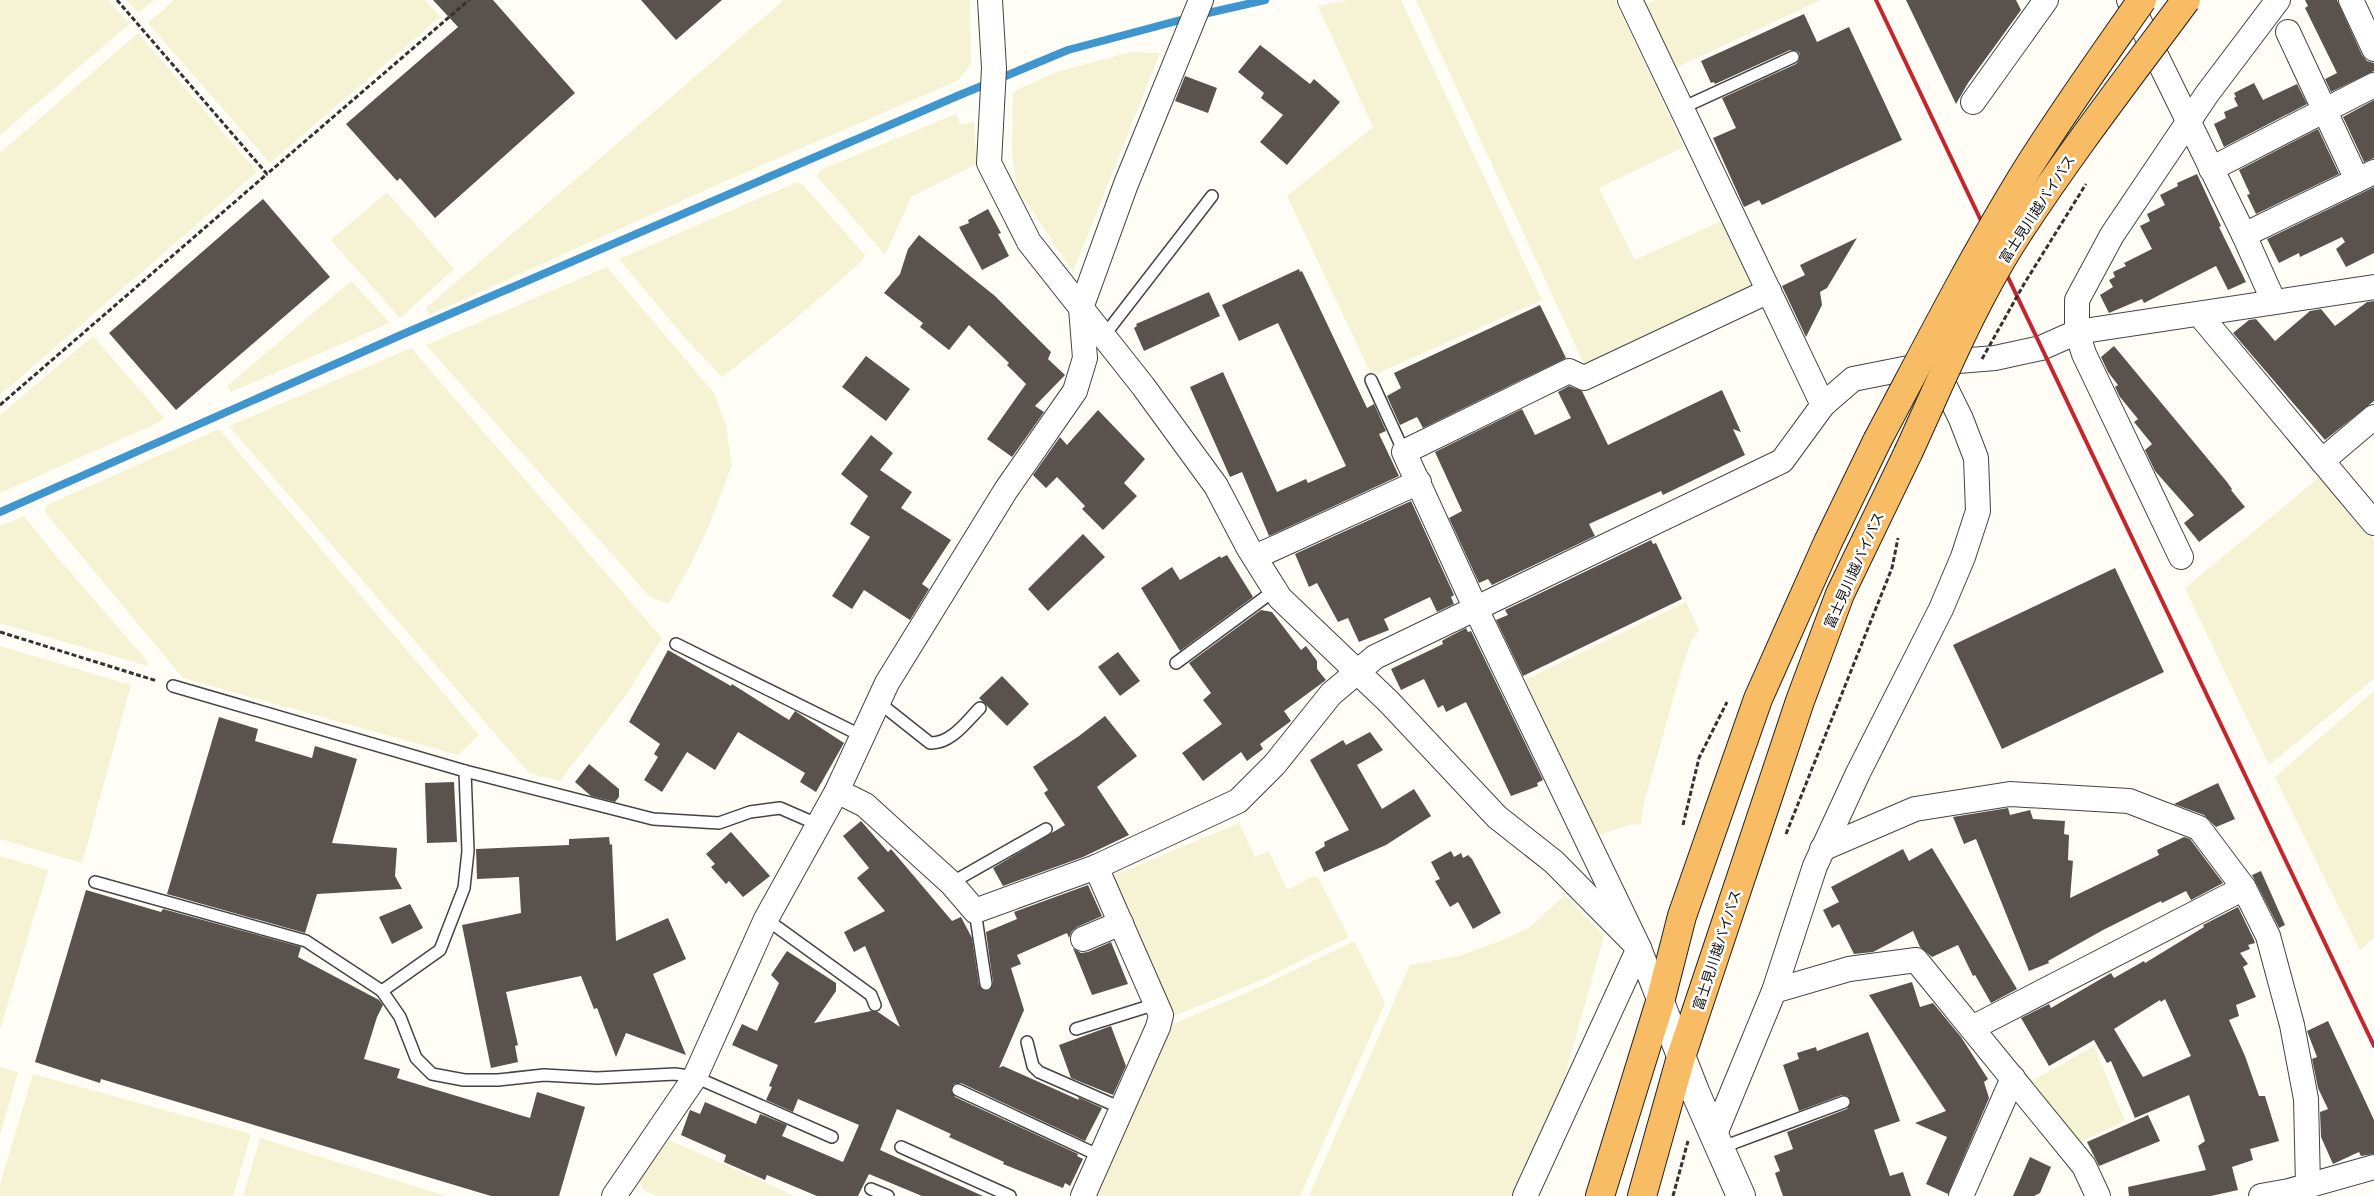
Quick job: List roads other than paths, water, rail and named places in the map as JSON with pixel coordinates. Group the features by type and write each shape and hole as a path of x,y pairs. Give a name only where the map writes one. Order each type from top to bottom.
{"highway":[{"name":"富士見川越バイパス","path":"1600,1196 1660,1002 1682,916 1758,699 1828,542 1960,284 2021,178 2087,78 2142,0"},
{"name":"富士見川越バイパス","path":"1642,1196 1681,1057 1800,701 1840,594 1908,453 1969,319 2017,234 2092,127 2186,0"}],"street":[{"path":"990,0 994,68 989,163 1029,242 1143,386 1216,486 1255,558 1280,598 1389,702 1497,817 1554,862 1639,948"},
{"path":"624,1193 695,1077 766,919 820,826 877,701 1006,490 1075,391 1085,358 1081,308 1126,184 1201,0"},
{"path":"1630,0 1823,405"},
{"path":"1973,102 2046,0"},
{"path":"2129,0 2187,122 2244,234 2274,302"},
{"path":"2181,557 2084,354 2077,332 2077,300 2112,235 2187,122 2278,0"},
{"path":"2351,0 2374,49"},
{"path":"2244,234 2366,176 2325,111 2288,32"},
{"path":"2211,169 2374,85"},
{"path":"837,791 865,806 951,883 975,911 1096,867 1238,801 1275,764 1331,694 1356,671 1375,657 1475,607 1782,461 1823,405 1854,379 1934,364 1995,358 2041,348 2077,332 2374,287"},
{"path":"1741,1196 1708,1139 1681,1057 1639,948 1475,607 1404,452 1569,371 1584,378 1769,291"},
{"path":"2199,314 2374,523"},
{"path":"1708,1139 1774,991 1814,866 1888,712 1941,609 1963,557 1978,511 1976,458 1961,419 1934,364"},
{"path":"2322,461 2374,417"},
{"path":"1255,558 1418,482"},
{"path":"1822,850 1915,808 2010,794 2129,801 2199,828 2244,888 2268,936 2292,1026 2306,1099 2308,1185"},
{"path":"1083,1196 1158,1027 1161,1015 1096,867"},
{"path":"1972,1028 2244,888"},
{"path":"1083,939 1120,923"},
{"path":"1525,1196 1639,948"},
{"path":"1774,991 1850,969 1916,960 2084,1166 2098,1196"},
{"path":"1961,1196 2013,1078"},
{"path":"2261,1196 2374,1166"}],"lane":[{"path":"1682,108 1793,57"},
{"path":"1103,337 1212,196"},
{"path":"1371,380 1404,452"},
{"path":"1176,663 1275,590"},
{"path":"676,644 862,736"},
{"path":"172,686 465,771 653,819 719,823 750,812 780,808 820,826"},
{"path":"877,701 930,742 937,743 946,740 980,708"},
{"path":"382,991 440,950 464,888 468,851 465,771"},
{"path":"951,883 1046,829"},
{"path":"95,882 306,940 382,991 400,1016 416,1058 432,1074 472,1080 498,1080 544,1075 597,1078 675,1074 695,1077 832,1137"},
{"path":"975,911 986,984"},
{"path":"766,919 870,995 875,1004"},
{"path":"1076,1029 1156,1004"},
{"path":"1027,1042 1034,1066 1039,1072 1121,1108"},
{"path":"958,1090 1100,1156"},
{"path":"1708,1139 1844,1102"},
{"path":"902,1147 1010,1196"},
{"path":"871,1189 888,1196"}],"waterway":[{"path":"1199,15 1265,0"},
{"path":"0,512 401,335 1068,50 1188,18"}],"railway":[{"path":"1876,0 2374,1046"}]}
